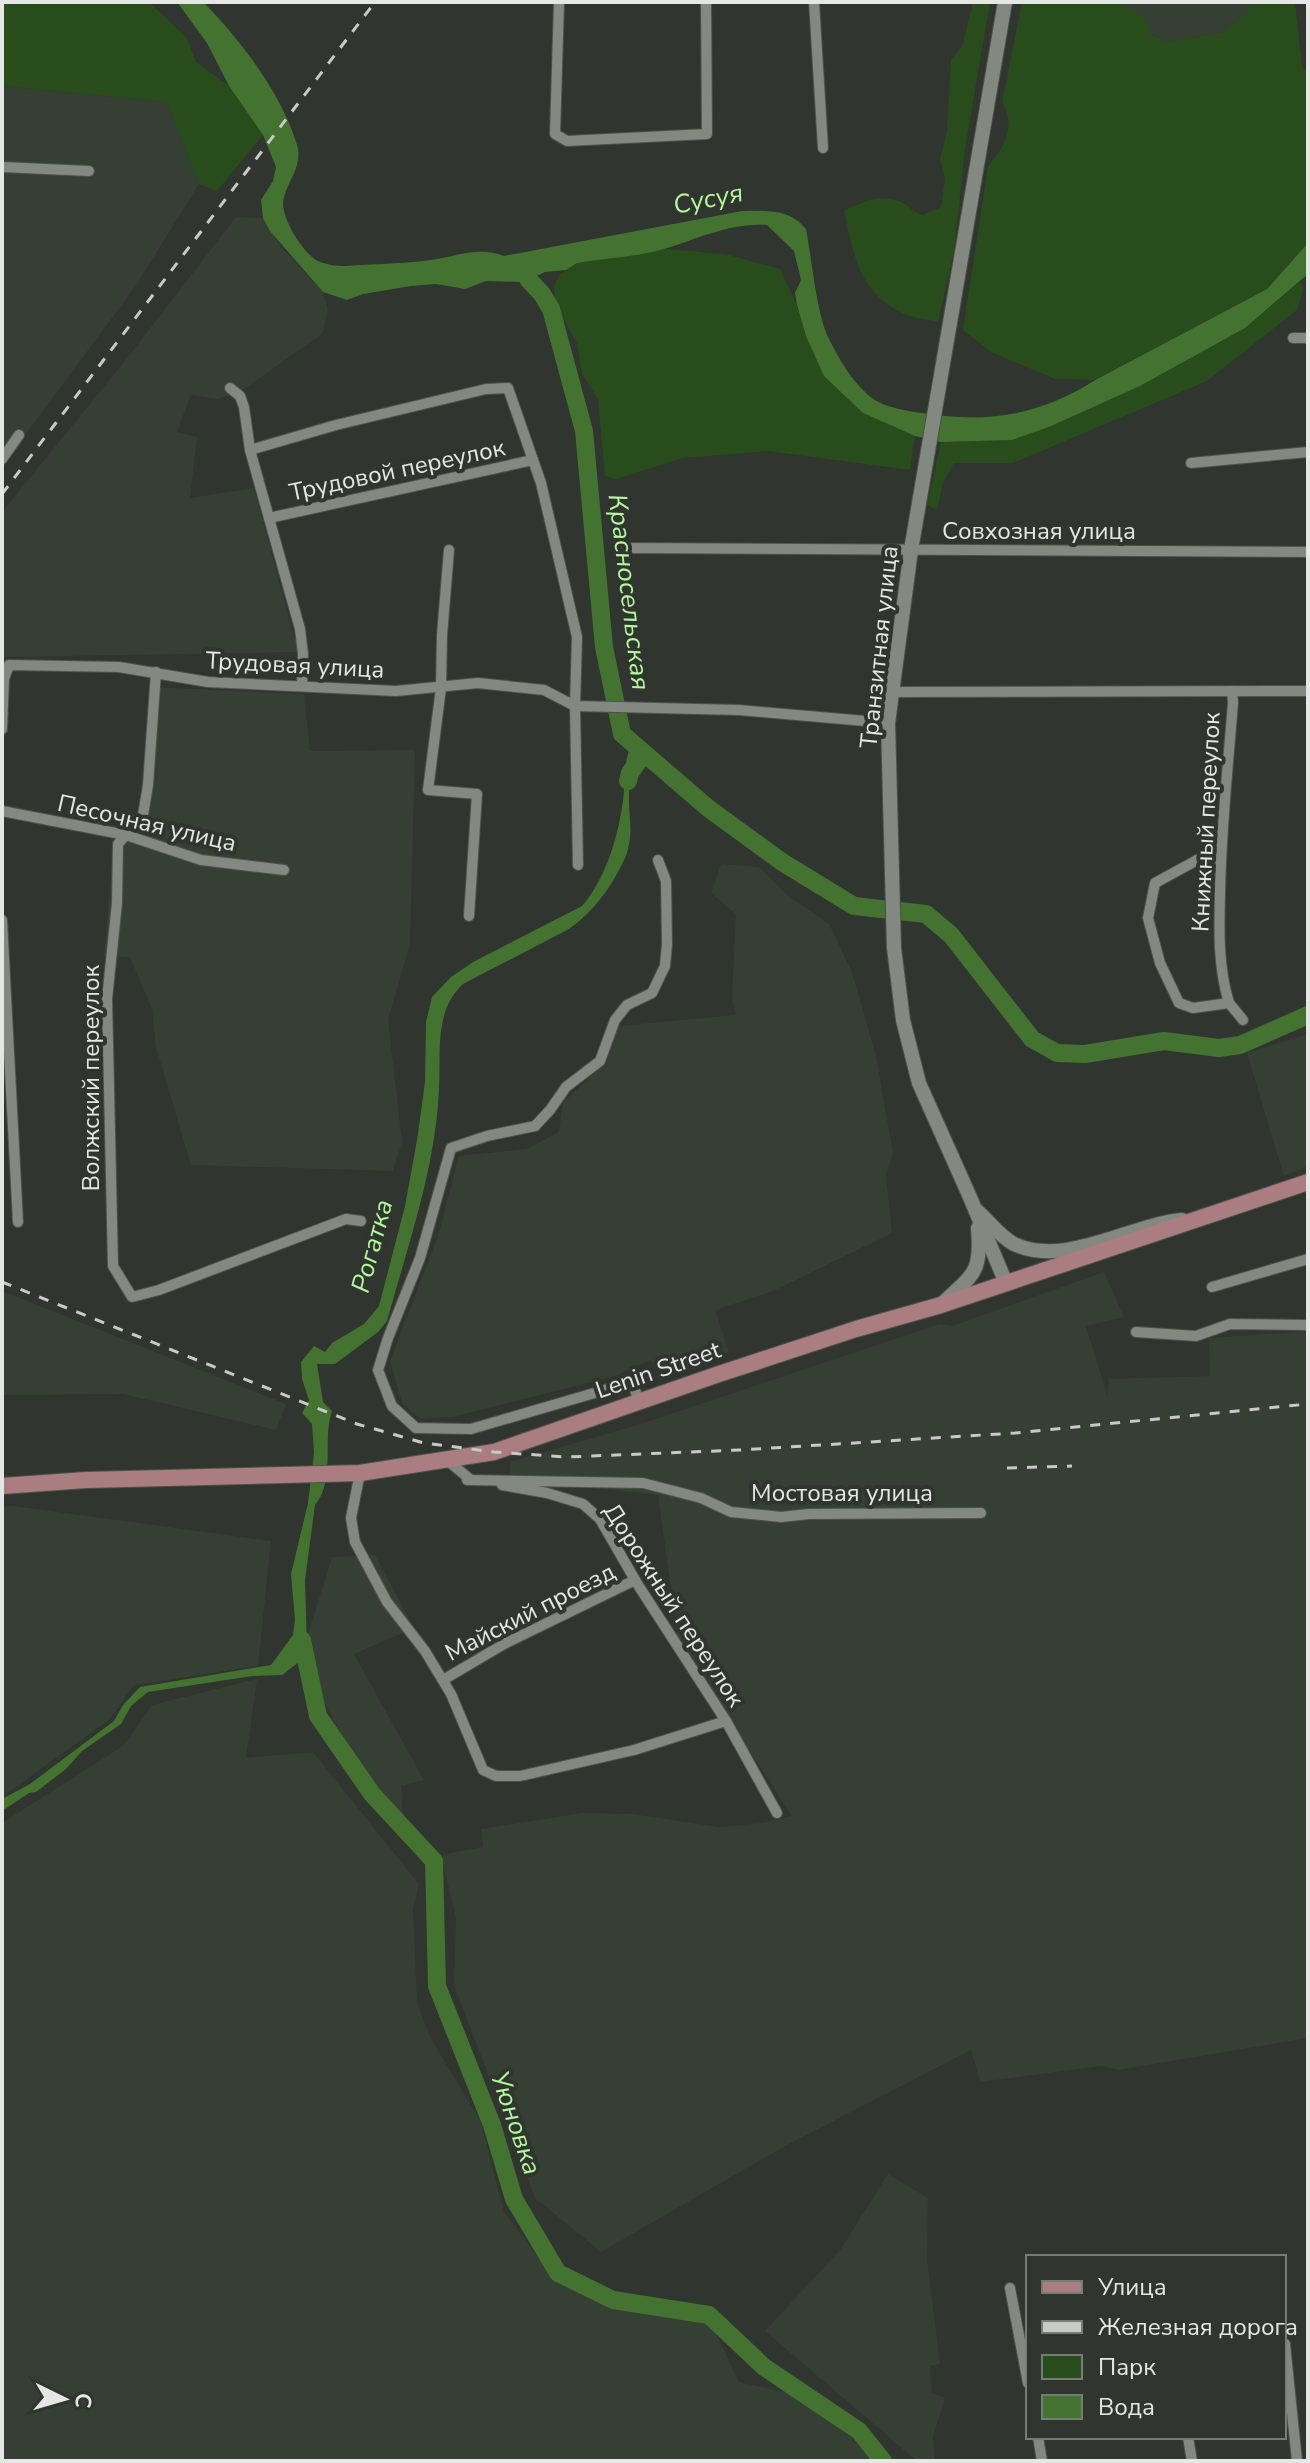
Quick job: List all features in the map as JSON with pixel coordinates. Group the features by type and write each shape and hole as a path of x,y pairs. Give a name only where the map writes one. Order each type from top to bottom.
{"main road":[{"name":"Транзитная улица","path":"1005,2 911,550 888,723 894,948 898,989 919,1083 1006,1283"},
{"name":"Lenin Street","path":"2,1486 86,1480 353,1473 494,1452 856,1329 941,1305 1308,1182"},
{"path":"974,1208 1013,1243 1033,1250 1063,1252 1160,1222 1201,1218"},
{"path":"941,1305 975,1272 980,1257 974,1208"}],"street":[{"path":"559,2 555,134 567,141 707,134 706,2"},
{"path":"814,2 823,148"},
{"path":"2,167 89,171"},
{"path":"1293,338 1308,338"},
{"name":"Трудовой переулок","path":"230,388 240,396 244,407 250,450 300,629 302,685"},
{"path":"250,450 336,425 486,389 508,388 541,483 577,637 578,865"},
{"path":"2,459 19,435"},
{"path":"1191,463 1308,452"},
{"name":"Трудовой переулок","path":"269,518 533,460"},
{"name":"Совхозная улица","path":"626,548 1308,552"},
{"path":"449,550 441,688 428,790 477,794 469,916"},
{"name":"Трудовая улица","path":"2,729 4,679 9,665 119,667 208,682 396,691 478,683 544,690 575,706"},
{"name":"Волжский переулок","path":"156,672 143,815 118,844 117,903 107,999 113,1266 132,1297 159,1290 346,1219 361,1221"},
{"name":"Книжный переулок","path":"1229,1003 1218,940 1220,858 1232,691"},
{"path":"892,692 1308,691"},
{"path":"575,706 739,710 888,723"},
{"name":"Песочная улица","path":"2,811 126,835 201,860 284,870"},
{"path":"1220,858 1199,859 1155,883 1148,918 1160,963 1179,1003 1193,1008 1229,1003 1243,1020"},
{"path":"639,1401 632,1382 471,1429 416,1428 392,1406 378,1370 420,1258 451,1148 487,1136 535,1126 566,1087 600,1061 615,1020 627,1005 652,993 665,966 667,944 666,881 658,860"},
{"path":"2,920 4,1036 18,1222"},
{"path":"1212,1287 1308,1259"},
{"path":"1136,1332 1196,1336 1230,1324 1308,1325"},
{"path":"448,1461 467,1480"},
{"path":"353,1473 351,1518 355,1542 387,1602 425,1651 451,1694 483,1770 496,1776 520,1776 634,1750 726,1721"},
{"name":"Мостовая улица","path":"467,1480 643,1483 701,1498 731,1512 781,1517 809,1514 981,1513"},
{"name":"Дорожный переулок","path":"467,1480 547,1493 583,1504 600,1519 635,1580 726,1721 777,1813"},
{"name":"Майский проезд","path":"443,1680 504,1644 635,1580"},
{"path":"1010,2288 1026,2372"},
{"path":"1286,2354 1297,2461"},
{"path":"1038,2439 1042,2461"},
{"path":"1188,2439 1192,2461"}],"shaded area":[{"path":"1120,2 1259,2 1223,32 1168,42 1149,33"},
{"path":"2,86 167,102 199,184 135,287 2,466"},
{"path":"236,217 263,218 280,246 323,292 328,309 322,334 244,389 219,399 191,395 177,432 197,437 190,498 254,488 298,652 2,657 2,512"},
{"path":"151,687 304,694 310,751 415,750 410,944 388,1019 402,1142 393,1171 191,1165 156,1047 152,1009 130,957 104,956 114,842 140,814"},
{"path":"721,864 759,867 791,898 829,924 852,972 876,1056 893,1153 886,1174 892,1233 773,1291 715,1310 729,1352 659,1379 651,1360 615,1376 452,1417 420,1419 402,1403 390,1361 438,1236 459,1156 527,1149 559,1132 563,1102 606,1063 619,1026 736,1015 732,997 736,914 711,893"},
{"path":"1308,1034 1308,1166 1284,1176 1247,1053"},
{"path":"1104,1272 1124,1317 1086,1326 1107,1395 1109,1379 1210,1376 1209,1338 1308,1331 1308,2038 1119,2070 1101,2066 980,2082 971,2050 785,2146 601,2252 535,2198 454,1985 456,1918 441,1855 483,1847 481,1829 582,1813 632,1814 719,1827 762,1823 792,1816 678,1640 658,1495 510,1479 510,1462 644,1423 940,1324 952,1326"},
{"path":"2,1291 286,1404 276,1430 123,1394 2,1395"},
{"path":"14,1506 271,1541 258,1666 134,1685 109,1720 2,1797 2,1507"},
{"path":"375,1555 414,1628 354,1654 424,1780 401,1786 403,1818 372,1791 318,1691 306,1641 332,1557"},
{"path":"257,1679 246,1758 313,1752 419,1884 413,1909 417,2003 430,2037 481,2122 504,2212 556,2281 596,2302 710,2321 739,2382 794,2394 850,2437 875,2461 2,2461 2,1823 123,1746 152,1705"},
{"path":"888,2174 928,2198 927,2260 940,2364 930,2366 932,2393 945,2398 933,2437 935,2461 917,2461 765,2331 841,2249"}],"green space":[{"path":"2,2 149,2 187,38 196,62 229,86 263,135 217,191 199,184 167,102 2,86"},
{"path":"973,2 990,2 965,149 954,252 938,322 904,314 875,293 855,256 844,211 886,198 901,202 923,215 941,207 945,178 940,159 947,131 951,60 962,47"},
{"path":"1022,2 1121,2 1147,20 1149,33 1168,42 1223,32 1258,2 1295,2 1302,67 1308,74 1308,243 1267,289 1094,380 1055,379 991,352 963,330 988,166 1007,136 1008,119 1002,102"},
{"path":"666,249 725,254 780,269 797,305 806,336 863,413 915,436 910,470 768,451 683,458 616,479 605,476 598,399 582,374 577,343 555,304 554,287 559,275 577,263"},
{"path":"1300,282 1304,287 1297,310 1207,381 1013,463 954,463 943,483 937,510 927,505 941,442 1012,440 1049,427 1140,386 1245,328"}],"water":[{"path":"177,2 203,2 245,50 281,106 298,152 297,165 284,197 284,213 298,241 316,260 346,266 423,261 473,252 504,256 742,211 785,214 806,229 820,313 837,354 867,394 880,403 898,409 946,416 992,417 1034,408 1076,391 1267,289 1308,243 1308,274 1245,328 1140,386 1049,427 1012,440 941,442 915,436 863,413 824,376 806,336 797,305 795,293 801,280 794,251 767,225 728,229 654,252 577,263 566,270 545,272 524,282 486,281 465,289 436,284 411,286 363,294 347,300 323,292 270,231 263,218 261,200 273,181 276,167 263,135 229,86 207,43"},
{"path":"629,751 646,766 638,770 630,786 628,848 607,890 593,908 569,929 463,984 447,1006 441,1032 433,1147 420,1206 387,1321 378,1332 335,1364 317,1364 323,1402 332,1411 327,1472 315,1505 305,1580 307,1648 299,1662 282,1675 252,1676 148,1692 131,1706 121,1724 82,1751 66,1769 36,1792 29,1793 2,1811 2,1799 30,1784 114,1721 123,1705 140,1687 271,1665 293,1635 295,1620 291,1574 308,1503 314,1453 312,1424 302,1413 309,1400 302,1379 301,1362 314,1346 325,1352 332,1343 364,1324 379,1306 405,1206 417,1140 425,1082 426,1022 432,997 451,977 473,962 582,906 597,885 613,847"}],"waterway":[{"name":"Красносельская","path":"528,279 551,309 584,431 604,647 622,734 708,808 782,862 854,906 926,914 951,935 1032,1039 1057,1053 1085,1054 1164,1041 1219,1048 1240,1045 1308,1015"},
{"name":"Рогатка","path":"628,781 644,753"},
{"name":"Уюновка","path":"302,1640 318,1716 372,1794 434,1861 437,1986 492,2125 514,2199 558,2273 613,2300 709,2315 764,2367 859,2431 883,2461"}],"railway":[{"path":"2,494 375,2"},
{"path":"2,1282 357,1424 424,1443 494,1452 566,1457 740,1450 1015,1433 1308,1404"},
{"path":"1007,1468 1072,1466"}],"water label":[{"name":"Сусуя","path":"708,199"}]}
